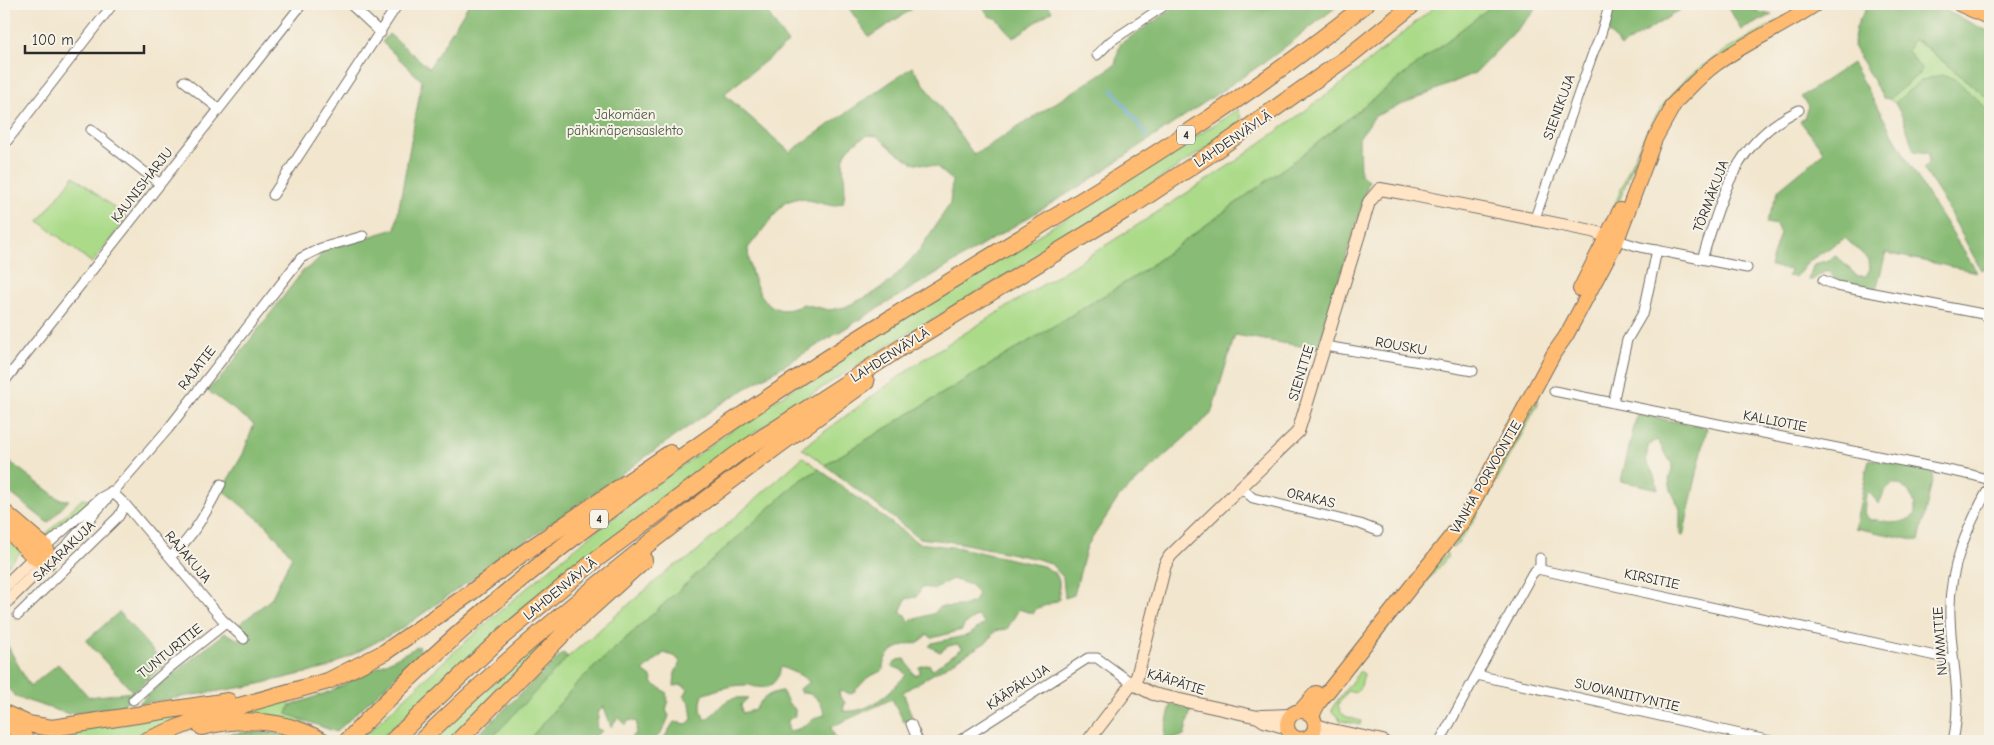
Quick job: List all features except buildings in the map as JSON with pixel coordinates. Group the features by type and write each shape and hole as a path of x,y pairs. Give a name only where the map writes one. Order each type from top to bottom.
{"highway":[{"name":"4","path":"351,737 474,621 575,537 719,430 788,383 1191,132 1331,32 1366,4"},
{"name":"LAHDENVÄYLÄ","path":"392,741 502,637 598,558 737,454 945,321 1129,208 1216,151 1334,67 1414,4"},
{"path":"421,741 540,632 746,468 905,354 945,321"},
{"path":"145,741 214,714 328,681 385,652 469,594 519,556 721,419 788,383"},
{"path":"458,741 570,627 746,468"},
{"path":"4,512 42,555"},
{"path":"4,526 42,555"},
{"path":"4,713 37,727 60,727 297,690"},
{"path":"4,718 27,741"},
{"path":"170,741 194,729 241,721 286,725 323,741"}],"main road":[{"name":"VANHA PORVOONTIE","path":"1300,728 1373,627 1386,617 1463,521 1554,353 1566,336 1612,238 1650,135 1664,113 1700,77 1718,63 1778,29 1816,4"},
{"name":"VANHA PORVOONTIE","path":"1778,29 1800,22 1828,4"},
{"path":"1959,4 1990,18"},
{"path":"1983,4 1990,8"}],"street":[{"path":"4,145 113,4"},
{"name":"KAUNISHARJU","path":"4,382 302,4"},
{"path":"350,4 381,33"},
{"path":"273,195 381,33 398,4"},
{"path":"1097,55 1111,41 1167,4"},
{"name":"SIENIKUJA","path":"1534,221 1592,55 1599,42 1600,31 1610,4"},
{"path":"184,80 219,109"},
{"name":"TÖRMÄKUJA","path":"1702,259 1738,163 1758,138 1787,116 1799,110"},
{"path":"91,130 160,184"},
{"name":"SIENITIE","path":"1088,741 1120,698 1133,684 1143,659 1165,564 1174,550 1298,432 1369,202 1380,189 1592,231 1612,238"},
{"name":"RAJATIE","path":"42,555 67,545 99,509 111,491 168,429 300,258 321,248 363,236"},
{"path":"1612,238 1657,250 1747,268"},
{"path":"1613,403 1627,340 1644,311 1657,250"},
{"path":"1823,280 1837,286 1983,314 1990,319"},
{"name":"ROUSKU","path":"1325,346 1452,369 1473,371"},
{"name":"KALLIOTIE","path":"1554,391 1972,474 1990,480"},
{"path":"170,556 182,546 211,503 221,484"},
{"name":"NUMMITIE","path":"1953,741 1959,707 1950,606 1960,546 1990,486"},
{"name":"ORAKAS","path":"1241,488 1253,498 1360,524 1378,531"},
{"name":"RAJATIE","path":"42,555 100,498 111,491"},
{"name":"RAJAKUJA","path":"111,491 125,504 170,556 226,624 244,639"},
{"name":"SAKARAKUJA","path":"18,615 120,516 125,504"},
{"path":"4,587 42,555"},
{"path":"4,604 42,555"},
{"path":"1440,741 1532,574 1540,569 1540,558"},
{"name":"KIRSITIE","path":"1540,569 1954,660"},
{"name":"TUNTURITIE","path":"133,700 168,668 226,624"},
{"name":"KÄÄPÄTIE","path":"1092,657 1110,666 1133,684 1153,694 1223,711 1258,717 1266,714 1300,728"},
{"name":"KÄÄPÄKUJA","path":"959,741 1084,660 1092,657"},
{"name":"SUOVANIITYNTIE","path":"1477,675 1771,741"},
{"path":"911,724 918,741"},
{"path":"1300,728 1344,741"},
{"path":"1300,728 1327,729 1383,741"}],"green space":[{"name":"Jakomäen pähkinäpensaslehto","path":"469,4 785,4 768,14 788,43 724,94 790,152 912,67 974,155 1115,65 1120,44 1180,4 1340,4 1272,57 1085,183 722,403 401,629 327,668 250,686 138,704 225,633 239,640 244,632 236,627 271,599 292,556 266,525 222,490 243,454 254,424 207,390 220,379 303,271 316,262 324,250 395,229 422,81 382,42 389,34 429,68","holes":["868,135 877,136 896,152 912,162 937,167 952,180 950,204 918,252 891,281 874,293 845,307 829,310 803,304 790,309 779,309 769,304 756,285 749,260 748,248 785,202 799,198 833,206 843,203 845,191 844,157 855,143"]},
{"path":"846,4 908,4 912,9 869,37"},
{"path":"981,4 1047,4 1052,11 1013,38 997,19 989,16"},
{"path":"1438,4 1494,4 1298,158 1136,276 825,465 802,448 922,360 1130,230 1239,159 1336,88"},
{"path":"1494,4 1539,4 1533,13 1475,73 1375,116 1359,138 1360,174 1369,181 1318,349 1235,335 1211,414 1119,497 1087,546 1074,595 1065,598 1063,577 1051,564 1038,559 961,543 919,538 825,465 1136,276 1298,158"},
{"path":"1614,4 1679,4 1680,10 1621,47 1611,34 1604,32"},
{"path":"1727,4 1750,4 1759,12 1772,15 1741,30"},
{"path":"1802,4 1665,107 1638,151 1614,215 1613,210 1638,149 1659,111 1672,94 1687,78 1705,64 1779,20"},
{"path":"1868,4 1932,4 1990,32 1990,100 1919,41 1912,40 1908,51 1922,71 1889,99 1883,98 1853,46 1856,27"},
{"path":"1912,40 1918,41 1990,100 1990,112 1955,79 1920,81 1895,103 1889,99 1922,71 1908,51"},
{"path":"1852,63 1927,194 1977,272 1886,253 1876,290 1839,283 1829,272 1824,272 1812,280 1808,280 1814,264 1827,261 1836,256 1857,276 1866,276 1870,269 1869,260 1845,238 1809,261 1796,277 1788,276 1790,270 1770,266 1780,233 1776,225 1766,223 1779,189 1824,152 1800,121 1804,119 1808,106 1801,97"},
{"path":"1941,75 1955,79 1990,112 1990,265 1981,270 1941,196 1923,168 1928,164 1929,153 1914,151 1903,118 1895,103 1920,81"},
{"path":"1238,109 1243,124 1089,225 889,345 784,412 685,481 514,617 378,741 369,741 364,737 442,663 522,592 604,525 690,460 757,413 893,324"},
{"path":"74,176 127,218 92,263 39,221"},
{"path":"1538,399 1538,404 1482,506 1459,542 1452,548 1486,492"},
{"path":"1637,414 1707,428 1683,536 1680,535 1680,509 1671,490 1669,479 1672,464 1657,440 1648,446 1646,460 1658,489 1621,481"},
{"path":"803,457 819,469 798,482 578,682 528,741 489,741 561,663 672,567 688,559"},
{"path":"5,458 59,499 69,500 48,523 4,488"},
{"path":"1869,459 1934,472 1919,541 1855,528","holes":["1893,484 1899,484 1912,497 1915,505 1915,515 1902,522 1870,520 1864,513 1866,495 1869,492 1879,504 1884,492"]},
{"path":"819,469 918,543 960,548 1043,566 1056,574 1059,581 1059,600 1036,609 1033,614 1019,609 1007,629 995,631 988,641 903,692 912,717 904,722 892,699 831,727 836,741 662,741 674,722 687,724 692,719 690,703 684,696 688,689 682,685 674,686 675,673 680,662 676,657 664,653 643,671 651,677 653,684 666,692 668,703 666,710 669,716 662,731 654,739 627,741 636,733 637,722 629,720 626,725 618,717 611,727 604,707 599,711 596,728 602,731 588,741 528,741 578,682 798,482","holes":["952,579 971,585 978,594 974,602 962,606 939,607 935,613 909,621 906,615 900,612 906,599 916,597 922,587 934,589","977,616 985,623 969,635 932,643 929,646 940,652 948,646 957,644 963,648 932,670 929,664 919,667 920,673 914,675 905,659 897,660 892,666 902,670 906,675 893,689 870,706 852,711 843,711 845,702 840,697 839,691 852,694 867,678 883,670 886,658 895,649 919,643 927,634 932,638 962,630 964,625","781,667 800,675 810,682 799,689 801,693 814,696 822,706 825,715 815,718 800,728 788,731 788,720 795,716 795,709 789,704 782,691 766,697 754,710 742,713 741,705 748,698 732,699 723,704 705,720 701,708 703,695 735,686 767,687 774,683"]},
{"path":"82,499 87,500 89,503 55,535 45,535"},
{"path":"4,533 22,551 4,569 4,558 6,555 4,550"},
{"path":"1447,553 1447,558 1373,645 1373,641"},
{"path":"621,573 453,741 430,741 539,642"},
{"path":"119,612 164,664 134,692 122,707 68,714 16,697 4,684 4,639 30,687 58,664 89,697 133,692 86,641"},
{"path":"419,646 421,653 336,732 287,714 290,706 331,691"},
{"path":"563,653 568,657 489,741 471,741"},
{"path":"1360,671 1364,674 1361,686 1355,693 1348,691 1338,704 1340,712 1349,718 1361,721 1360,725 1340,720 1332,711 1334,705"},
{"path":"289,698 290,706 287,714 296,716 311,727 241,715 160,738"},
{"path":"1171,704 1191,709 1184,736 1163,740"},
{"path":"205,709 135,741 41,741 29,731"},
{"path":"247,732 283,734 300,741 191,741 197,738"}],"waterway":[{"path":"1112,89 1147,136"}]}
